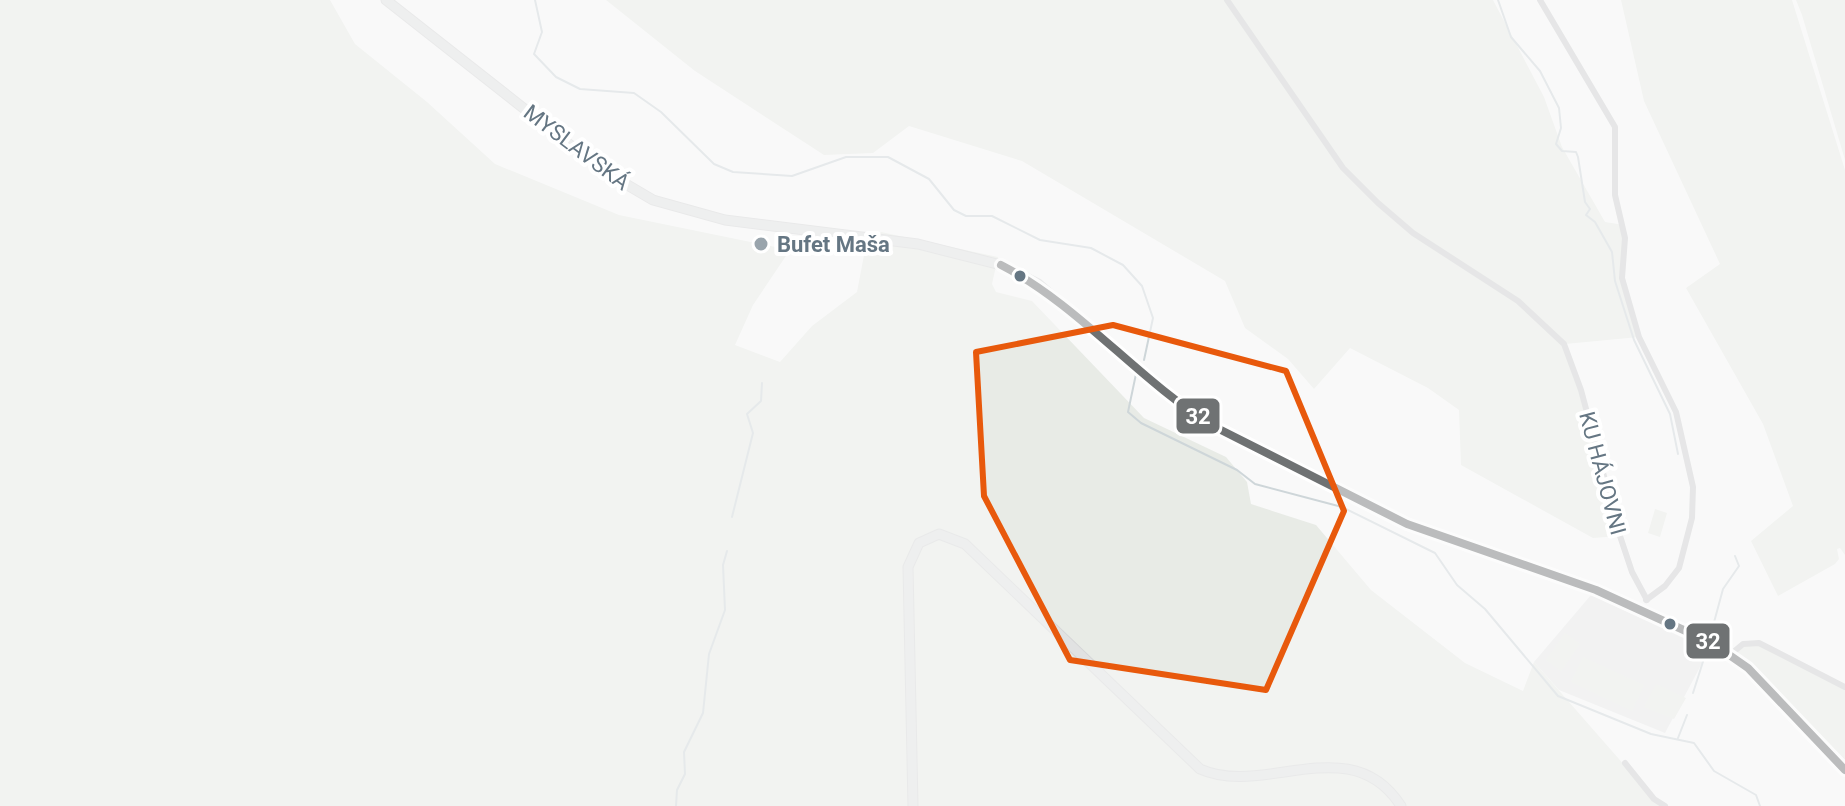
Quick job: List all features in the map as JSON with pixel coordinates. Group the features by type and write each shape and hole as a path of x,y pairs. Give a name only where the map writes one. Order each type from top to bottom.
{"street":[{"name":"MYSLAVSKÁ","path":"386,0 602,170 643,195 706,217 895,239 1018,271 1184,408 1213,426 1407,524 1572,581 1641,610 1731,654 1767,686 1845,770"},
{"name":"KU HÁJOVNI","path":"1227,0 1343,168 1413,233 1518,301 1564,344 1581,390 1620,536 1632,572 1647,600"},
{"path":"1540,0 1615,127 1615,194 1625,238 1622,278 1639,337 1676,412 1693,487 1692,518 1679,568 1641,610"},
{"path":"913,806 908,567 919,543 939,534 965,544 1200,769 1224,777 1320,767 1342,768 1377,780 1401,806"},
{"path":"1731,654 1743,644 1759,643 1845,687"},
{"path":"1625,763 1654,799 1665,806"}],"highlighted area":[{"path":"1113,325 1286,371 1344,511 1266,690 1070,660 984,496 976,352"}],"shaded area":[{"path":"0,0 330,0 355,44 427,102 495,164 619,215 790,250 753,305 735,345 780,362 812,326 857,292 865,250 881,232 998,257 992,284 996,292 1032,301 1144,418 1226,457 1247,482 1251,504 1316,525 1371,590 1465,663 1523,691 1534,662 1654,799 1665,806 0,806"},
{"path":"606,0 1493,0 1544,97 1562,147 1605,222 1624,225 1621,273 1639,337 1565,344 1577,377 1620,536 1593,538 1461,465 1459,410 1428,388 1350,348 1314,389 1288,359 1245,328 1225,281 1022,161 909,126 873,153 824,155 695,71"},
{"path":"1621,0 1792,0 1845,170 1845,555 1840,548 1837,549 1839,559 1835,564 1778,596 1751,541 1793,506 1763,424 1686,288 1720,264 1644,101"},
{"path":"1796,0 1845,0 1845,160 1802,15"},
{"path":"1655,509 1667,513 1660,537 1648,533"},
{"path":"1591,595 1709,650 1665,733 1559,690 1534,662"},
{"path":"1565,633 1580,644 1561,671 1546,660"},
{"path":"1759,643 1845,687 1845,770 1731,654 1737,648"},
{"path":"1583,657 1644,685 1632,711 1571,682"},
{"path":"1656,684 1686,698 1674,719 1644,707"}],"waterway":[{"path":"535,0 542,32 534,54 556,77 580,89 634,93 661,112 714,164 733,172 792,176 846,157 888,157 929,179 954,210 966,216 992,216 1040,240 1091,248 1123,265 1142,286 1153,318 1144,360"},
{"path":"1498,0 1511,37 1540,71 1559,108 1561,128 1556,144 1562,151 1576,152 1578,157 1585,202 1590,209 1586,215 1595,222 1612,252 1615,281 1634,340 1670,414 1678,454"},
{"path":"1136,374 1128,412 1141,423 1237,470 1255,484 1342,507 1435,553 1457,585 1485,609 1558,696 1651,734 1694,743 1714,771 1756,795 1760,806"},
{"path":"732,517 753,433 747,414 761,401 762,383"},
{"path":"676,806 677,790 685,774 684,752 703,713 709,654 725,610 723,565 727,551"},
{"path":"1713,626 1723,589 1739,566 1735,556"},
{"path":"1693,693 1708,646"},
{"path":"1678,738 1687,715"}],"transit line":[{"name":"32","path":"1001,265 1057,301 1159,387 1213,426 1407,524 1596,590 1712,643 1748,668 1845,770"}],"place":[{"name":"Bufet Maša","path":"761,244"}]}
